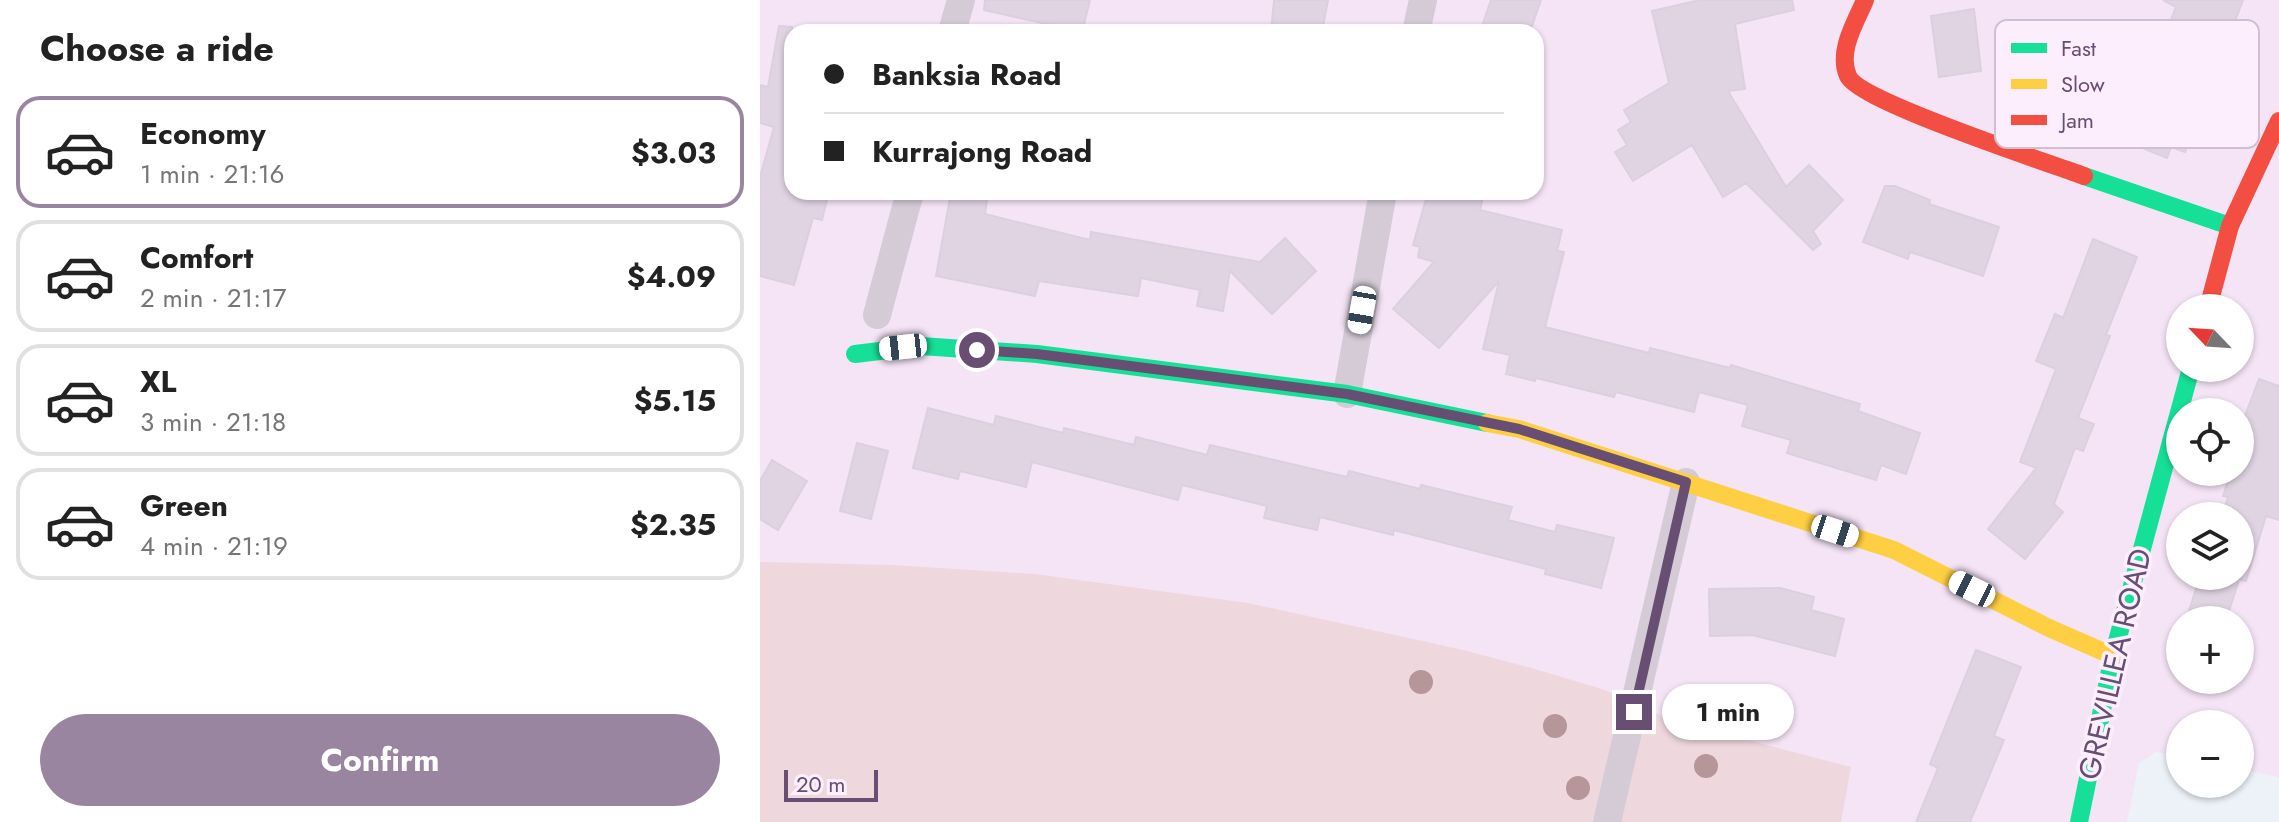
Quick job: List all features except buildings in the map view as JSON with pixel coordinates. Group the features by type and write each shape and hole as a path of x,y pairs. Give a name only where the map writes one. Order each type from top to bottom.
{"street":[{"path":"954,24 961,0"},
{"path":"1418,24 1423,0"},
{"path":"1865,0 1845,54 1846,74 1856,88 1995,142"},
{"path":"2212,294 2230,226 2279,121"},
{"path":"2011,148 2230,226"},
{"path":"877,315 908,200"},
{"path":"1347,394 1382,200"},
{"path":"855,354 921,346 1037,354 1347,394 1519,429 1894,550 2049,628 2113,656"},
{"name":"GREVILLEA ROAD","path":"2079,822 2113,656 2187,382"},
{"path":"1607,822 1686,482"}],"shaded area":[{"path":"760,0 2279,0 2279,822 760,822"},
{"path":"760,562 893,565 1035,574 1248,603 1459,649 1602,689 1671,720 1851,767 1841,822 760,822"},
{"path":"2156,752 2166,754 2166,798 2254,798 2254,772 2279,777 2279,822 2127,822 2139,763"}],"traffic: fast":[{"path":"2084,176 2230,226"},
{"path":"855,354 921,346 1037,354 1347,394 1487,423"},
{"path":"2079,822 2113,656 2187,382"}],"traffic: slow":[{"path":"1487,423 1519,429 1894,550 2049,628 2113,656"}],"traffic: jam":[{"path":"1865,0 1846,47 1848,76 1860,87 1885,100 1995,144"},
{"path":"2212,294 2230,226 2279,121"},
{"path":"2005,148 2084,176"}],"route":[{"path":"977,350 1037,354 1347,394 1519,429 1686,482 1634,712"}]}
